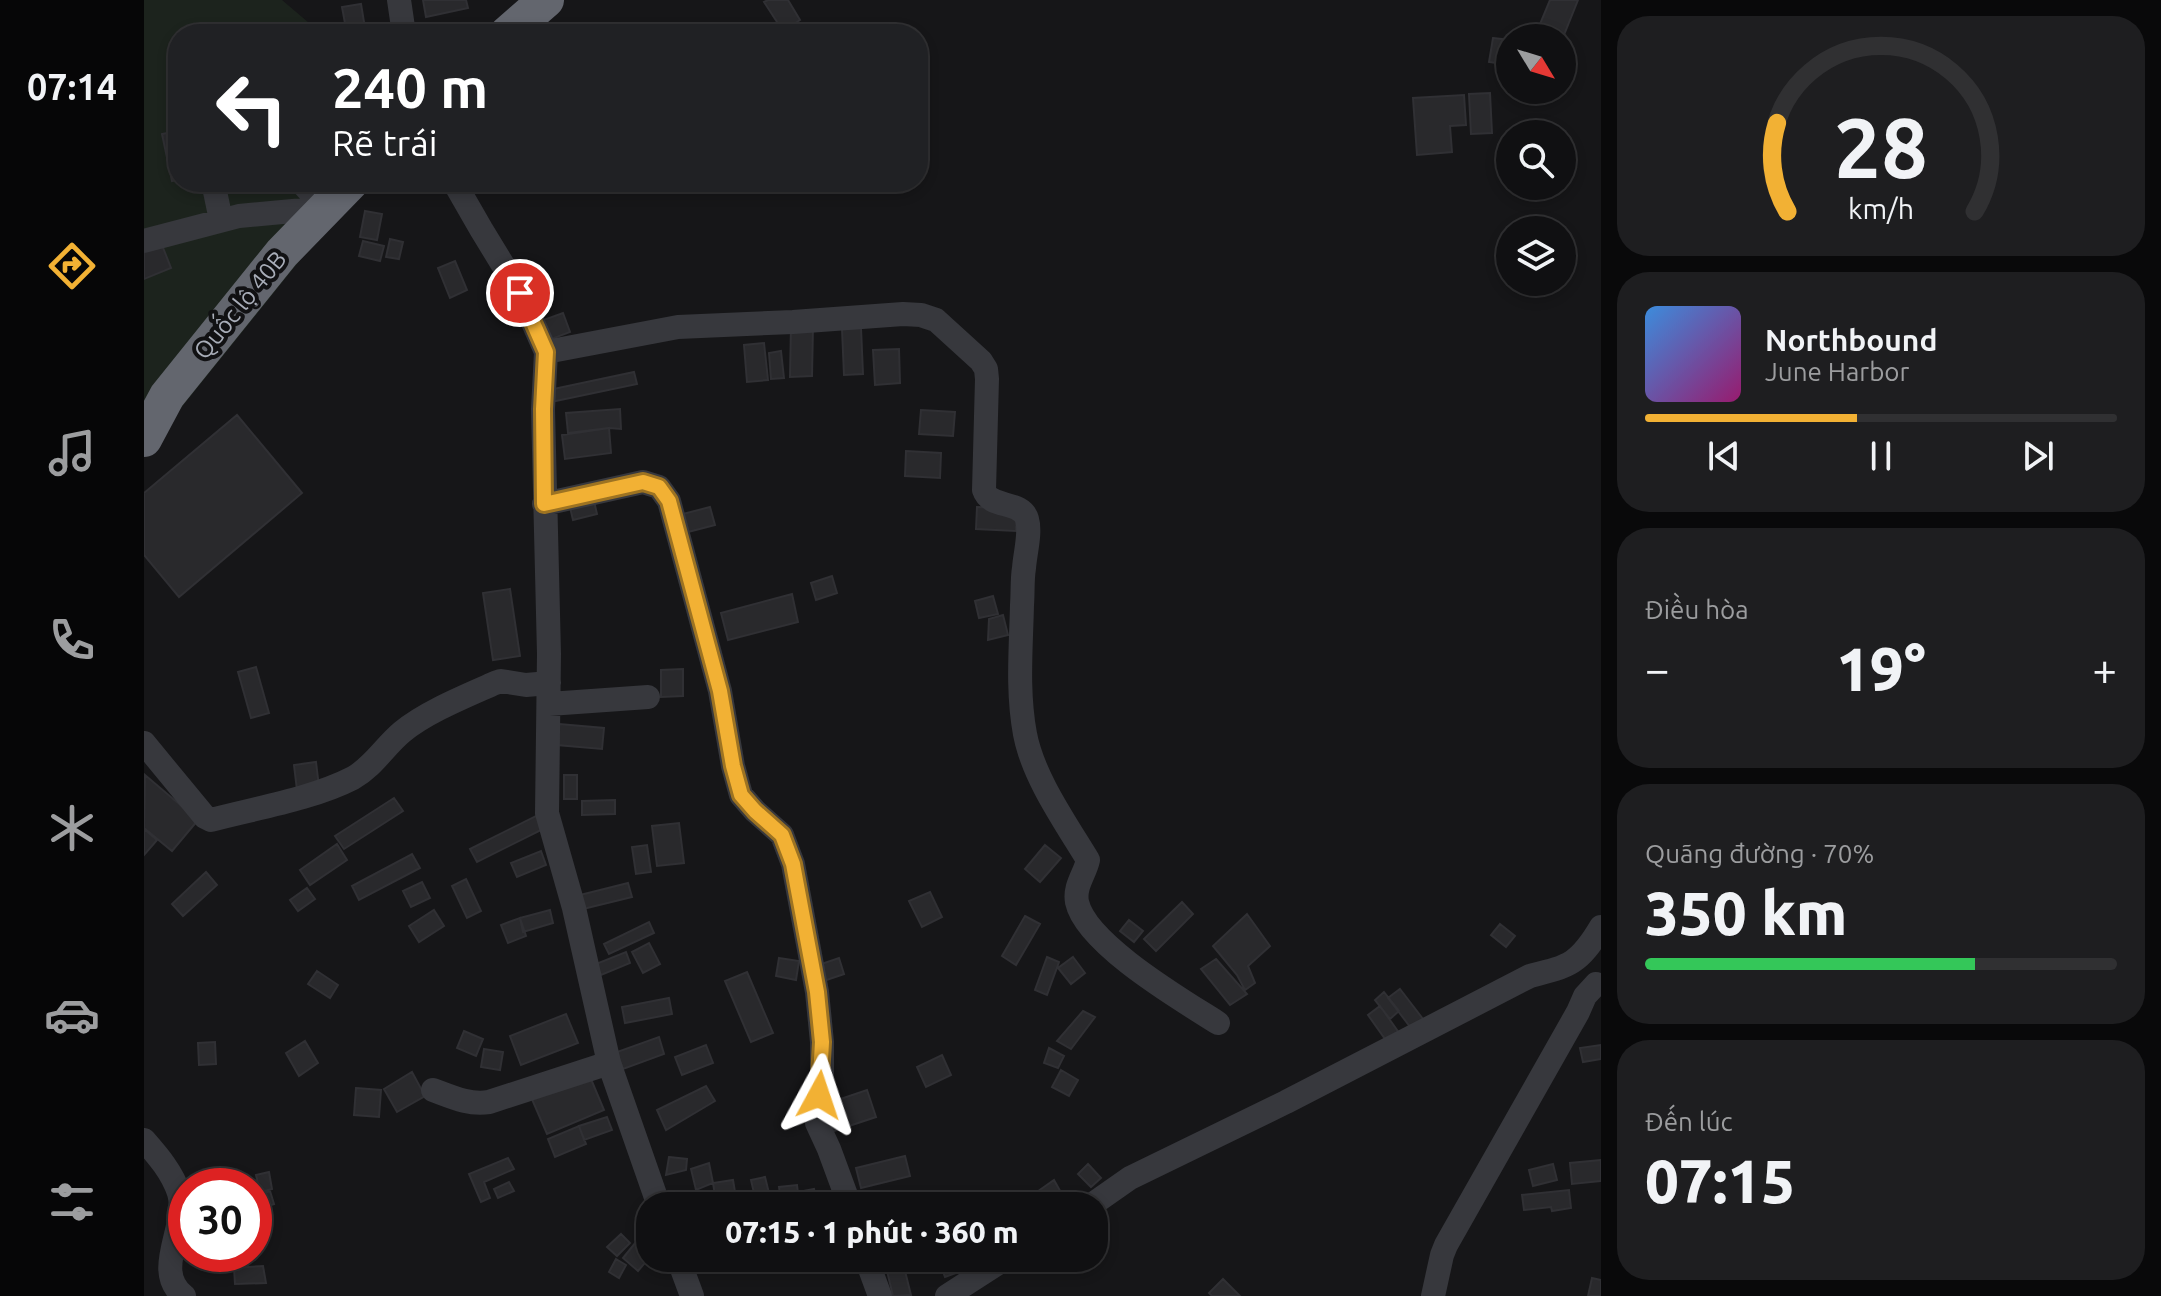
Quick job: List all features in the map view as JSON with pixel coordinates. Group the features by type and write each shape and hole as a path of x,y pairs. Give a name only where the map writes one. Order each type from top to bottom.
{"highway":[{"path":"518,24 546,0"},
{"name":"Quốc lộ 40B","path":"144,439 167,396 282,253 341,192"}],"street":[{"path":"399,0 403,24"},
{"path":"215,192 221,220"},
{"path":"310,192 325,208"},
{"path":"460,192 520,293 546,352 543,409 549,693 547,813 574,908 609,1063 654,1192"},
{"path":"144,241 221,220 325,208"},
{"path":"546,352 678,327 903,314 936,320 981,361 987,379 984,490 992,501 1022,512 1027,518 1019,685 1025,735 1041,779 1088,860 1077,888 1080,911 1088,925 1124,960 1218,1023"},
{"path":"544,504 643,482 659,487 669,501 720,691 741,795 782,835 793,864 817,992 822,1042 817,1123 845,1192"},
{"path":"144,743 205,817 211,820 323,790 352,778 371,764 403,731 452,703 501,681 549,693 648,697"},
{"path":"1108,1193 1130,1178 1286,1102 1530,976 1566,967 1589,948 1601,927"},
{"path":"1433,1296 1446,1245 1585,996 1598,985 1566,967"},
{"path":"433,1090 477,1104 609,1063"},
{"path":"144,1140 164,1162 180,1196 170,1268 171,1282 184,1296"},
{"path":"683,1272 692,1296"},
{"path":"871,1272 880,1296"},
{"path":"947,1296 984,1272"}],"shaded area":[{"path":"144,0 282,0 310,24 168,24 168,192 355,192 144,454"}],"building":[{"path":"423,0 466,0 468,8 426,17"},
{"path":"788,0 800,20 794,24 778,24 764,2"},
{"path":"1550,0 1578,0 1568,24 1540,24"},
{"path":"361,4 364,24 345,24 342,7"},
{"path":"1493,38 1496,38 1496,63 1489,62"},
{"path":"1490,93 1492,133 1471,134 1469,94"},
{"path":"1464,95 1466,125 1450,126 1452,152 1417,155 1413,98"},
{"path":"168,133 168,162 162,134"},
{"path":"365,211 382,214 377,240 360,237"},
{"path":"390,239 403,242 399,259 386,257"},
{"path":"160,240 171,268 144,279 144,247"},
{"path":"363,241 384,246 380,261 359,256"},
{"path":"455,261 467,290 450,298 438,268"},
{"path":"563,313 570,332 541,343 535,323"},
{"path":"791,326 813,326 812,376 790,377"},
{"path":"861,328 863,374 844,375 842,329"},
{"path":"764,343 768,380 747,382 744,345"},
{"path":"899,349 900,383 875,385 873,350"},
{"path":"781,351 784,378 771,379 769,353"},
{"path":"634,372 637,384 546,403 544,391"},
{"path":"620,409 621,429 568,433 566,413"},
{"path":"921,410 955,412 953,436 919,434"},
{"path":"237,415 302,493 179,597 144,555 144,493"},
{"path":"609,428 611,453 565,459 562,435"},
{"path":"906,451 941,453 940,478 905,476"},
{"path":"593,497 597,514 573,520 569,503"},
{"path":"710,507 715,525 688,532 683,514"},
{"path":"977,507 1017,508 1016,531 976,529"},
{"path":"832,576 837,593 816,600 811,583"},
{"path":"510,589 520,656 493,660 483,593"},
{"path":"792,594 798,622 728,640 721,613"},
{"path":"993,596 998,614 979,618 975,601"},
{"path":"1003,615 1008,635 988,640 989,619"},
{"path":"256,667 269,713 251,718 238,672"},
{"path":"683,669 683,696 661,697 661,670"},
{"path":"559,724 604,728 602,749 557,745"},
{"path":"316,762 319,787 297,790 294,765"},
{"path":"145,775 198,820 172,851 144,828"},
{"path":"564,775 577,775 577,799 564,799"},
{"path":"394,798 403,811 344,849 335,836"},
{"path":"615,800 615,814 582,815 582,801"},
{"path":"540,814 547,827 477,862 470,849"},
{"path":"679,823 684,863 657,866 652,826"},
{"path":"144,829 157,840 144,855"},
{"path":"337,844 347,860 310,885 300,870"},
{"path":"647,845 651,872 636,874 632,847"},
{"path":"1045,845 1061,858 1040,882 1025,869"},
{"path":"541,851 546,865 517,877 511,863"},
{"path":"412,854 420,868 359,900 352,886"},
{"path":"206,872 217,885 183,916 172,904"},
{"path":"466,879 481,911 467,918 452,886"},
{"path":"422,882 430,898 411,907 403,891"},
{"path":"628,883 632,897 583,909 580,895"},
{"path":"307,888 315,899 298,911 290,900"},
{"path":"930,892 942,917 922,927 909,901"},
{"path":"1182,902 1193,914 1156,951 1144,939"},
{"path":"434,910 444,926 419,942 409,926"},
{"path":"550,910 553,923 523,932 520,918"},
{"path":"1247,914 1270,946 1248,966 1255,983 1245,990 1213,946"},
{"path":"1025,916 1040,924 1016,965 1002,956"},
{"path":"520,918 526,936 508,943 501,925"},
{"path":"1129,920 1143,931 1134,942 1120,931"},
{"path":"649,922 654,933 609,954 604,944"},
{"path":"1500,924 1515,936 1506,947 1491,935"},
{"path":"649,943 660,964 643,973 632,952"},
{"path":"626,952 630,963 601,975 596,964"},
{"path":"1047,957 1059,962 1047,995 1035,990"},
{"path":"1073,957 1085,973 1071,984 1058,968"},
{"path":"779,958 799,961 796,980 776,976"},
{"path":"839,958 844,974 809,986 804,970"},
{"path":"1216,959 1247,994 1230,1005 1201,969"},
{"path":"317,971 338,985 330,998 308,984"},
{"path":"747,972 773,1033 751,1042 725,981"},
{"path":"1400,989 1423,1019 1411,1028 1388,998"},
{"path":"1384,992 1399,1011 1390,1019 1375,1000"},
{"path":"669,998 672,1014 625,1023 622,1007"},
{"path":"1380,1006 1402,1037 1390,1046 1368,1015"},
{"path":"1083,1011 1095,1017 1071,1049 1057,1041"},
{"path":"566,1014 578,1043 521,1065 510,1036"},
{"path":"464,1031 483,1039 476,1056 457,1048"},
{"path":"659,1037 664,1054 623,1069 617,1052"},
{"path":"305,1041 318,1063 299,1076 286,1053"},
{"path":"215,1042 216,1064 199,1065 198,1043"},
{"path":"706,1045 713,1063 682,1075 675,1057"},
{"path":"1601,1045 1601,1059 1583,1062 1580,1048"},
{"path":"1049,1048 1064,1056 1058,1068 1044,1063"},
{"path":"484,1049 503,1052 500,1070 481,1067"},
{"path":"942,1055 951,1075 926,1087 917,1067"},
{"path":"1061,1070 1078,1080 1069,1096 1052,1087"},
{"path":"412,1072 425,1096 397,1112 384,1089"},
{"path":"588,1072 604,1110 547,1134 531,1097"},
{"path":"706,1086 715,1101 666,1130 657,1110"},
{"path":"356,1088 381,1090 379,1117 354,1115"},
{"path":"867,1090 876,1117 822,1135 814,1108"},
{"path":"607,1117 612,1130 584,1140 579,1126"},
{"path":"579,1126 586,1144 555,1157 548,1139"},
{"path":"905,1156 910,1176 861,1188 856,1168"},
{"path":"669,1157 687,1159 686,1170 666,1175"},
{"path":"508,1158 514,1169 484,1182 490,1198 481,1202 469,1174"},
{"path":"1601,1160 1601,1181 1572,1184 1570,1163"},
{"path":"709,1163 713,1183 696,1190 691,1169"},
{"path":"1088,1164 1101,1178 1091,1187 1078,1174"},
{"path":"1553,1164 1557,1180 1533,1186 1529,1170"},
{"path":"765,1177 769,1192 754,1192 751,1180"},
{"path":"733,1180 735,1192 714,1192 713,1183"},
{"path":"1054,1180 1061,1192 1037,1192"},
{"path":"509,1182 514,1191 498,1198 494,1189"},
{"path":"797,1185 798,1192 780,1192 779,1187"},
{"path":"1569,1190 1571,1208 1524,1210 1522,1195"},
{"path":"621,1234 630,1243 617,1256 607,1247"},
{"path":"636,1242 636,1269 623,1258"},
{"path":"616,1259 626,1265 619,1278 609,1272"},
{"path":"234,1272 264,1272 266,1283 235,1284"},
{"path":"887,1272 905,1272 911,1295 893,1296"},
{"path":"1592,1278 1601,1280 1601,1296 1588,1296"},
{"path":"1223,1279 1240,1296 1212,1296 1209,1293"}],"route":[{"path":"520,293 546,352 544,504 643,482 659,487 669,501 720,691 741,795 786,840 793,864 817,992 822,1042 819,1095"}]}
